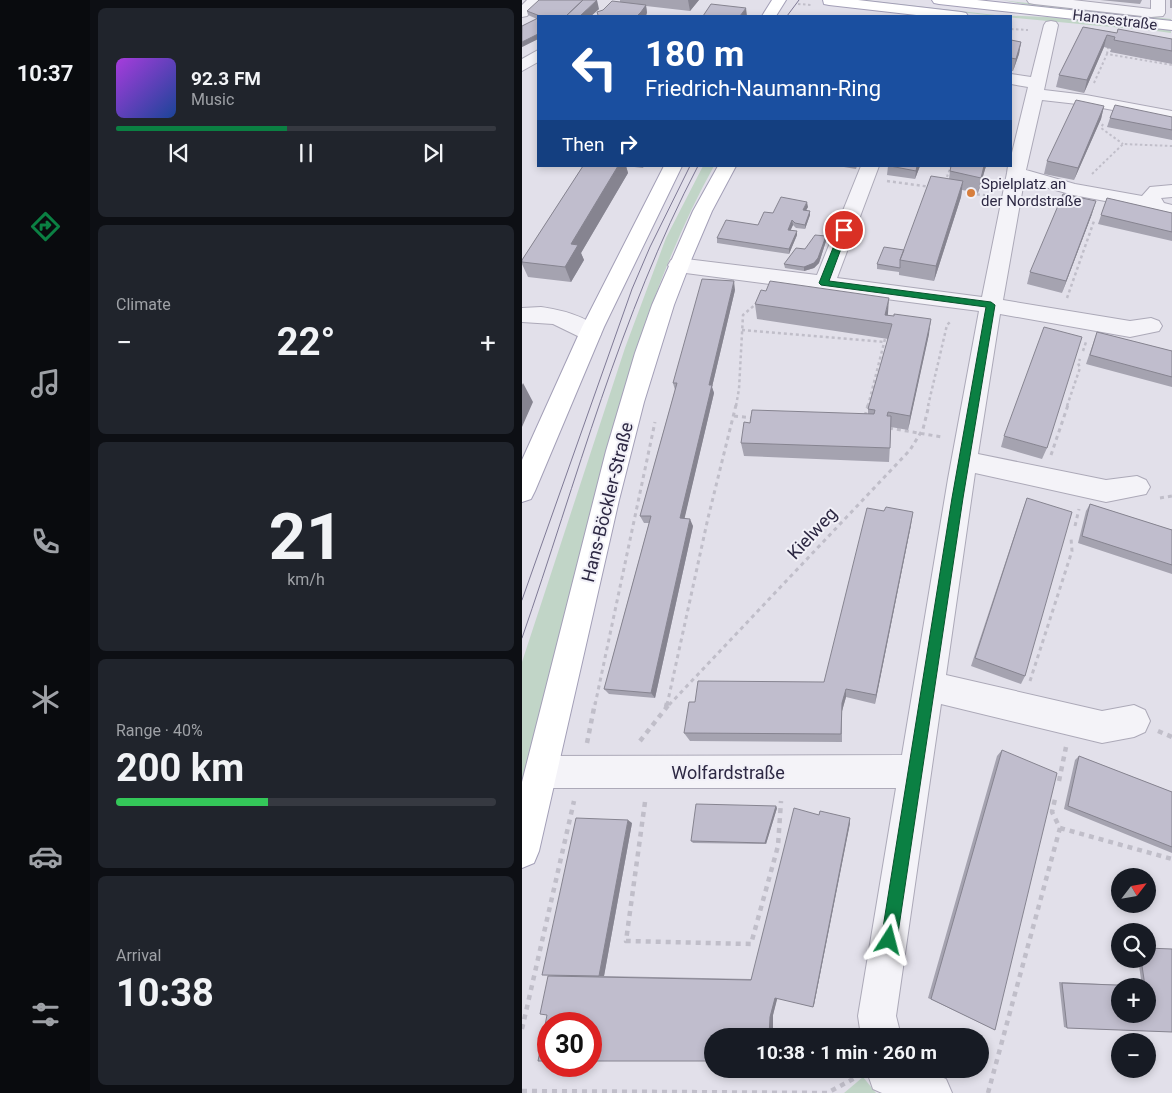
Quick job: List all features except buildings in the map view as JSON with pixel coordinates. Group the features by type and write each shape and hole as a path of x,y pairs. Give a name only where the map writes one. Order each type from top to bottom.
{"main road":[{"name":"Hansestraße","path":"940,0 1172,26"},
{"path":"770,15 778,1"},
{"path":"826,4 954,15"},
{"name":"Hansestraße","path":"1012,21 1172,39"},
{"path":"522,491 590,334 633,242 672,167"},
{"name":"Hans-Böckler-Straße","path":"522,851 610,483 636,386 656,322 678,265 697,220 726,167"}],"street":[{"path":"522,13 535,0"},
{"name":"Hansestraße","path":"1034,0 1158,6"},
{"path":"880,1028 878,1016 964,461 1010,199 1052,26"},
{"path":"522,66 537,56"},
{"path":"1012,79 1036,88 1086,100 1172,116"},
{"path":"824,283 867,172"},
{"path":"1016,173 1075,190 1153,204 1162,209 1172,211"},
{"path":"1153,204 1151,196 1153,194 1162,190 1172,191"},
{"path":"678,265 991,305 1130,330 1151,326"},
{"path":"522,315 553,314 571,321 590,334"},
{"path":"964,461 1106,491 1137,487"},
{"path":"928,686 1102,728 1134,722"},
{"name":"Wolfardstraße","path":"541,772 915,771"},
{"path":"900,1078 932,1093"}],"path":[{"path":"778,1 826,4"},
{"path":"1086,100 1108,48"},
{"path":"1107,54 1172,65"},
{"path":"1104,124 1101,128 1123,144 1172,146"},
{"path":"1075,190 1123,144"},
{"path":"943,189 951,167"},
{"path":"867,172 935,188"},
{"path":"952,191 1010,199"},
{"path":"1060,317 1094,221"},
{"path":"666,708 708,518 734,416 739,389 743,315 763,297 772,277"},
{"name":"Kielweg","path":"617,772 666,708 910,450 923,429 946,325 955,318 991,305"},
{"path":"742,330 885,340 863,424"},
{"path":"1044,477 1080,368 1078,363 1080,359"},
{"path":"522,1029 581,772 657,415"},
{"path":"734,416 754,418"},
{"path":"889,428 920,434"},
{"path":"1021,707 1072,551 1071,538"},
{"path":"650,772 626,941 751,944 778,846 783,771"},
{"path":"988,1093 1060,828 1052,812 1055,799"},
{"path":"1060,828 1172,859"},
{"path":"522,1091 827,1093 856,1078"}],"green space":[{"path":"865,0 995,15 984,15"},
{"path":"1001,0 1171,19 1171,23 1045,8"},
{"path":"1012,16 1071,18 1171,30 1171,33 1146,30 1012,18"},
{"path":"702,167 713,167 673,250 656,294 627,382 522,782 522,662 625,348 666,238"},
{"path":"864,1078 876,1093 844,1093"}],"tram line":[{"path":"788,15 799,0"},
{"path":"522,600 632,289 650,247 690,167"},
{"path":"522,638 601,399 623,339 645,280 698,167"}],"place":[{"name":"Spielplatz an der Nordstraße","path":"971,193"}],"route":[{"path":"844,230 824,283 991,305 958,498 889,940"}]}
